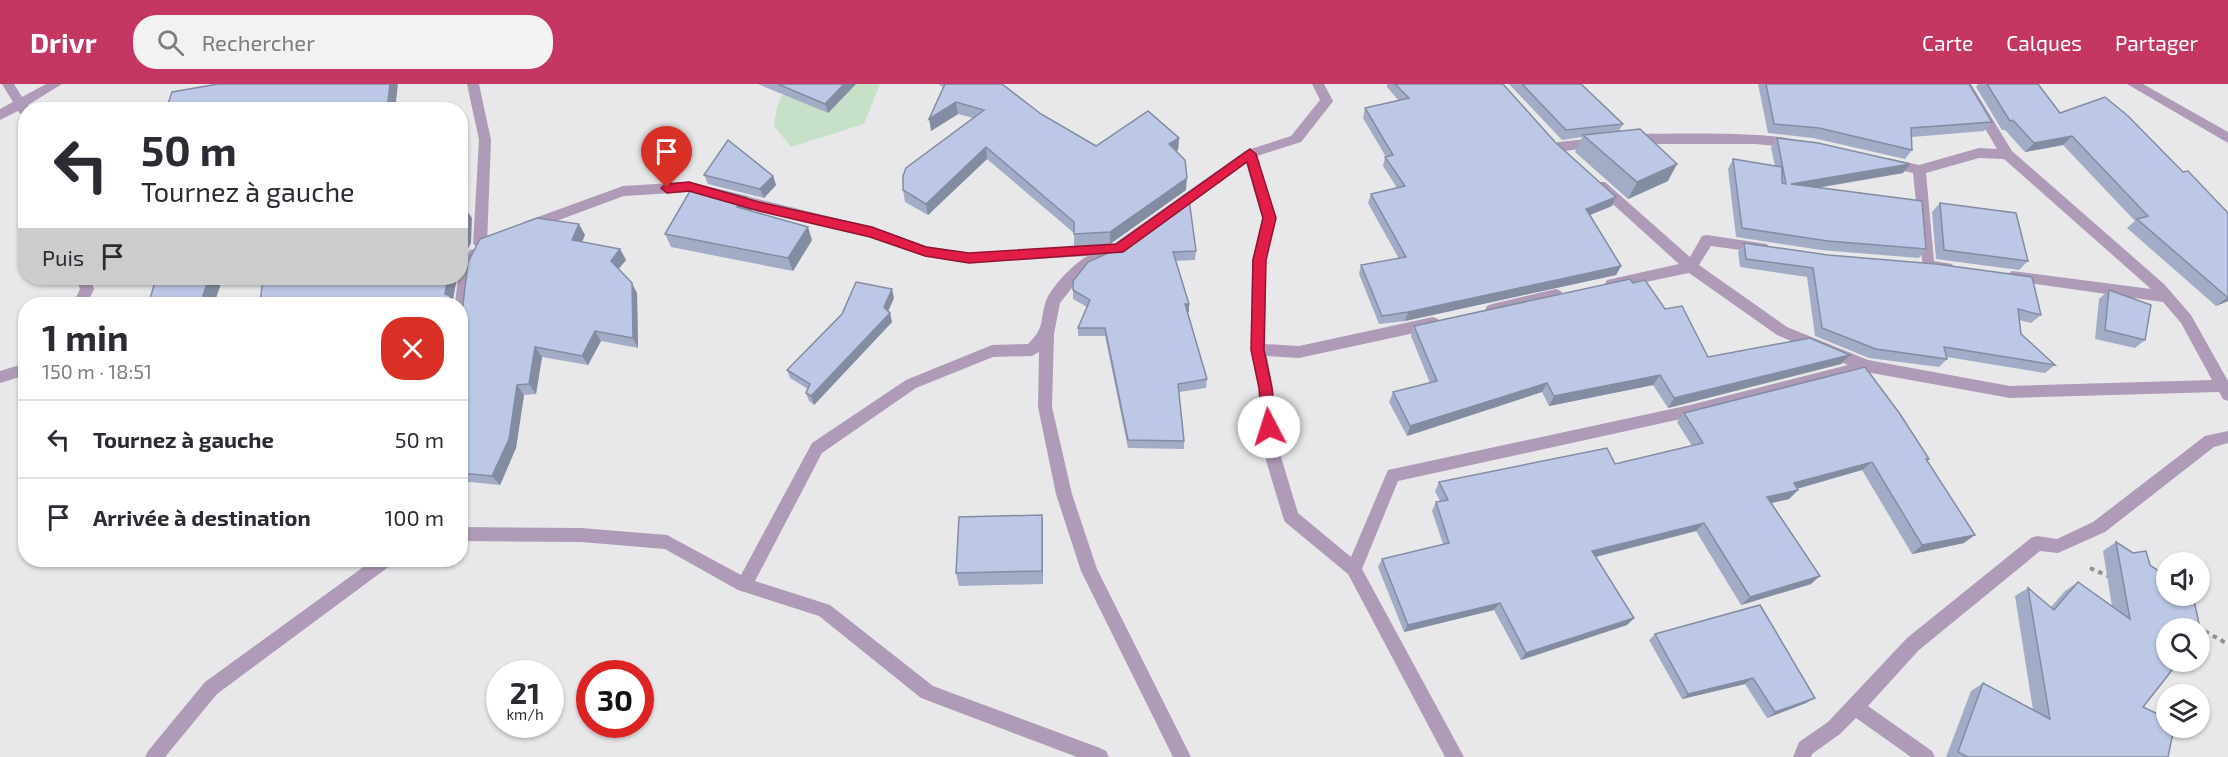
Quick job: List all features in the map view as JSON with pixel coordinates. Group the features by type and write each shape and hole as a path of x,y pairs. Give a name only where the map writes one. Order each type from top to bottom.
{"street":[{"path":"8,84 18,102"},
{"path":"30,102 56,84"},
{"path":"468,269 486,242 486,140 473,84"},
{"path":"1182,757 1089,571 1067,505 1045,407 1047,334 1053,301 1082,265 1118,249 1250,154 1296,139 1327,101 1318,84"},
{"path":"1812,146 1756,139 1644,138 1555,143 1691,267 1782,332 1866,366 2010,392 2225,390 2186,319 2167,297 2007,154 1965,84"},
{"path":"2133,84 2228,138"},
{"path":"0,115 18,109"},
{"path":"1876,160 1918,170 1979,153 2007,154"},
{"path":"1250,154 1269,218 1259,260 1258,350 1266,388 1270,447 1292,517 1354,569 1455,757"},
{"path":"1918,170 1923,265 1963,270"},
{"path":"513,232 623,191 689,186 759,206 872,232 925,251 969,258 1118,249"},
{"path":"1600,286 1691,267 1707,240 1776,250"},
{"path":"1996,274 2167,297"},
{"path":"1482,312 1566,293"},
{"path":"1258,350 1299,352 1451,319"},
{"path":"744,585 817,448 912,384 992,351 1032,351 1047,334"},
{"path":"1354,569 1393,474 1523,448 1866,366"},
{"path":"0,377 18,371"},
{"path":"1802,757 1805,748 1834,728 1856,707 1913,644 2037,543 2058,546 2099,527 2158,479 2210,441 2228,437"},
{"path":"468,534 581,535 667,542 744,585 824,610 927,692 1100,757"},
{"path":"153,757 211,688 375,567"},
{"path":"1856,707 1926,757"}],"path":[{"path":"2037,543 2115,580"},
{"path":"2210,634 2228,644"}],"green space":[{"path":"792,84 880,84 864,124 791,147 774,126 778,103"}],"building":[{"path":"218,84 390,84 388,102 169,102 172,92"},
{"path":"778,84 844,84 825,104"},
{"path":"945,84 1002,84 1041,114 1096,146 1148,111 1179,138 1169,144 1185,160 1187,178 1110,232 1074,234 1074,222 986,147 926,204 903,190 903,176 906,168 984,110 956,102 929,119"},
{"path":"1395,84 1503,84 1555,142 1616,197 1586,209 1621,266 1382,316 1361,265 1406,257 1371,194 1405,186 1385,157 1393,155 1365,108 1409,98"},
{"path":"1522,84 1581,84 1623,124 1566,130"},
{"path":"1766,84 1969,84 1992,122 1911,128 1912,150 1819,128 1774,124"},
{"path":"1987,84 2038,84 2060,113 2105,97 2128,116 2183,172 2188,171 2228,213 2228,297 2137,219 2148,216 2072,136 2034,143 2013,120 2010,121"},
{"path":"1640,129 1677,164 1637,182 1583,135"},
{"path":"1777,138 1818,143 1910,164 1791,184 1922,201 1926,249 1828,241 1742,228 1733,159 1782,167 1782,183 1786,184"},
{"path":"728,140 773,176 760,189 704,175"},
{"path":"694,184 747,197 737,207 808,227 788,258 665,234"},
{"path":"1189,199 1196,251 1173,252 1189,304 1185,304 1207,379 1178,384 1184,441 1128,440 1105,328 1078,328 1090,300 1073,290 1073,281 1088,262 1124,246"},
{"path":"1940,203 2016,213 2028,261 1944,250"},
{"path":"537,218 579,224 572,240 620,249 611,261 632,283 633,338 595,331 582,356 535,347 529,384 517,385 509,439 492,476 468,474 468,297 464,297 465,285 468,285 468,262 480,239"},
{"path":"1744,243 1828,255 1936,264 2032,277 2041,315 2018,309 2021,334 2055,365 1944,347 1947,359 1876,349 1822,328 1813,268 1746,259"},
{"path":"1630,279 1633,283 1645,280 1665,309 1682,306 1708,357 1810,338 1850,355 1674,398 1660,375 1554,396 1547,383 1410,426 1393,392 1437,381 1414,326"},
{"path":"856,282 892,289 884,307 890,313 811,396 806,393 810,384 787,370 842,314"},
{"path":"154,285 207,285 202,297 151,297"},
{"path":"262,285 447,285 445,294 450,296 450,297 261,297"},
{"path":"2109,290 2151,305 2145,340 2105,330"},
{"path":"1865,367 1900,414 1975,535 1922,545 1872,462 1794,483 1798,490 1767,497 1820,576 1750,597 1704,523 1592,551 1634,618 1526,653 1500,603 1408,625 1382,559 1449,543 1436,502 1448,500 1439,482 1607,448 1615,464 1703,443 1684,413"},
{"path":"1042,515 1042,571 956,573 959,517"},
{"path":"2116,542 2133,553 2146,551 2150,565 2156,569 2156,606 2195,606 2198,618 2156,618 2156,672 2170,672 2161,684 2156,684 2156,690 2143,707 2156,713 2156,738 2172,738 2168,757 1968,757 1958,752 1983,683 2050,719 2028,588 2054,610 2078,582 2130,619"},
{"path":"1760,605 1815,698 1775,712 1753,678 1688,694 1655,634"}],"route":[{"path":"667,188 689,186 759,206 872,232 925,251 969,258 1118,249 1250,154 1269,218 1259,260 1258,350 1266,388 1269,427"}]}
